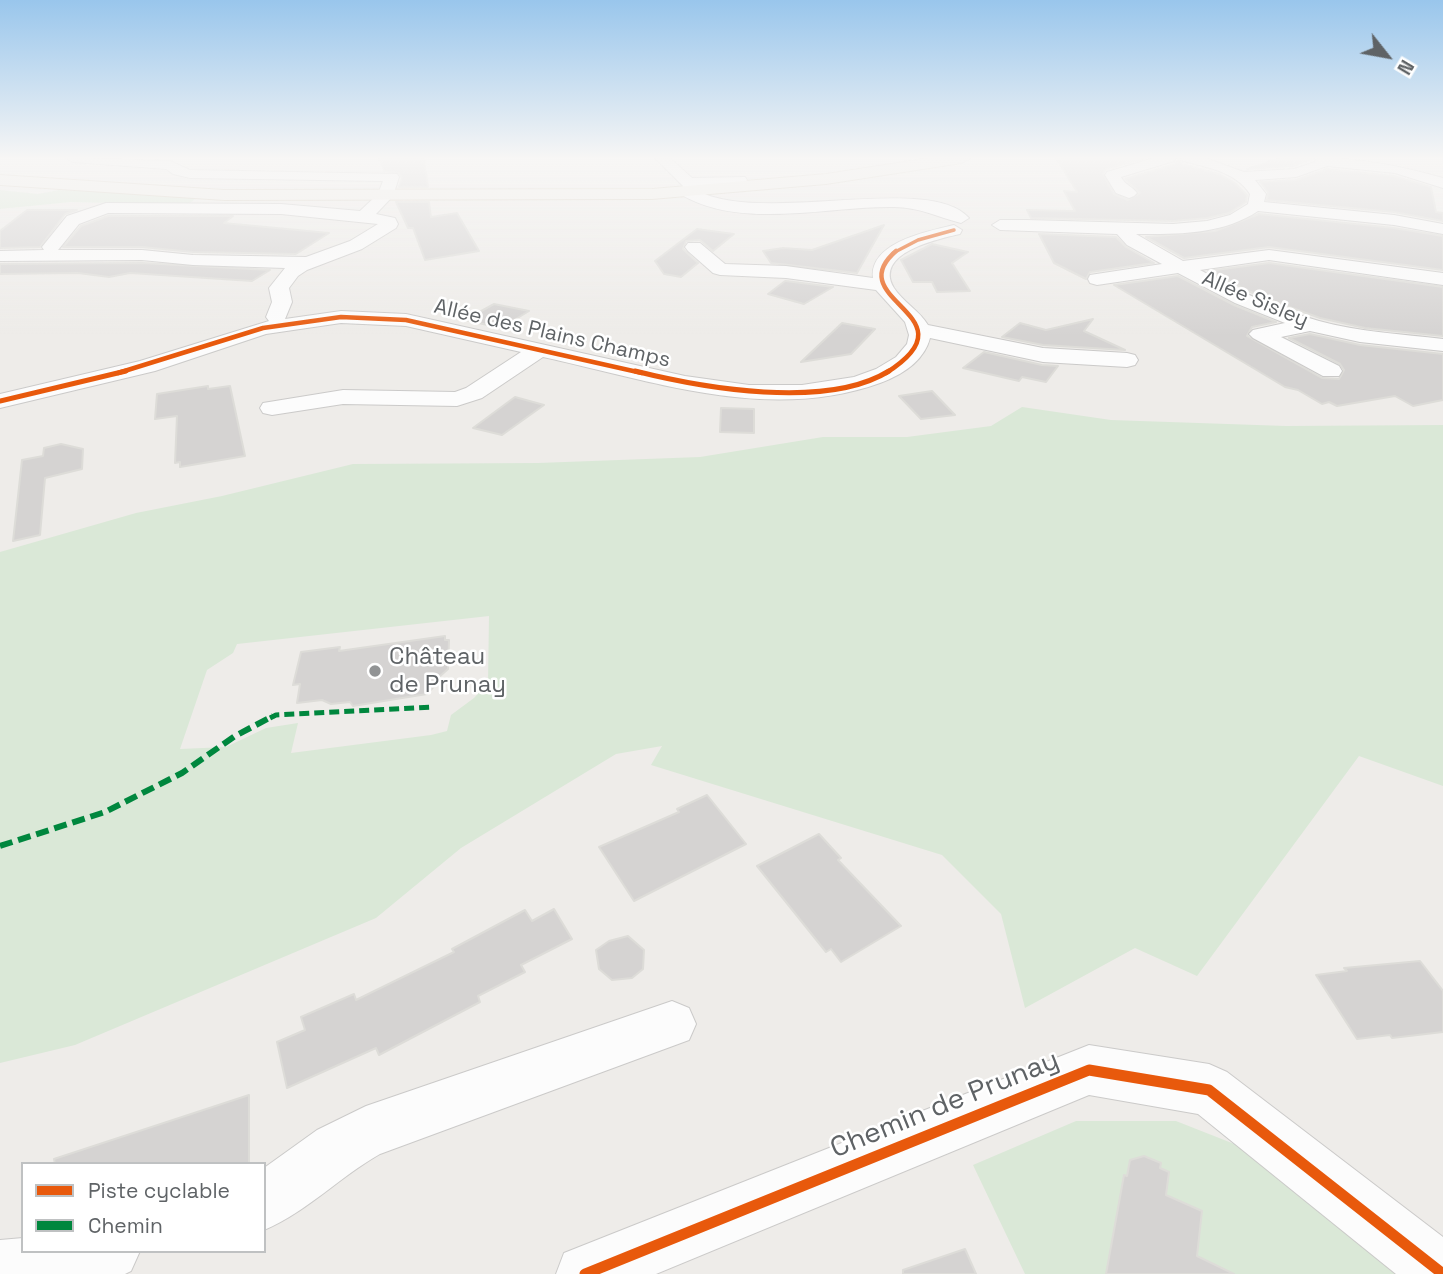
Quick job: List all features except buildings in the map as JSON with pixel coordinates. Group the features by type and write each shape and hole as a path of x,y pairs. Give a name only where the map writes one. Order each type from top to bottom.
{"street":[{"path":"51,247 74,220 81,217"},
{"path":"163,228 179,217"},
{"path":"264,217 261,219 311,224 322,217"},
{"path":"276,317 284,296 279,288 281,281 309,263 354,247 390,224 383,219 373,217"},
{"path":"957,217 976,226"},
{"path":"883,285 882,273 892,254 917,240 976,226 1169,228 1210,224 1235,217"},
{"path":"1369,217 1443,229"},
{"name":"Allée Sisley","path":"1121,228 1133,242 1234,295 1312,326 1443,345"},
{"path":"123,255 143,241"},
{"path":"693,245 720,269 786,272 883,285 910,313 919,330 960,336 1043,355 1127,360"},
{"path":"0,256 123,255 309,263"},
{"path":"1097,279 1184,269 1269,255 1443,279"},
{"path":"1200,300 1234,295"},
{"name":"Allée des Plains Champs","path":"0,401 147,366 263,328 311,320 365,317 406,320 727,390 793,393 825,390 878,376 898,366 911,355 918,342 919,330"},
{"path":"1312,326 1260,334 1331,371"},
{"path":"272,408 343,397 457,399 474,393 540,349"},
{"path":"266,1201 336,1149 366,1133 672,1024"},
{"name":"Chemin de Prunay","path":"585,1274 1089,1070 1209,1090 1443,1274"},
{"path":"0,1269 65,1265 104,1253"}],"green space":[{"path":"1022,407 1111,420 1286,426 1443,425 1443,786 1359,756 1197,976 1135,948 1025,1008 1001,914 942,855 651,765 662,746 616,754 461,848 376,918 75,1045 0,1063 0,552 136,513 222,496 353,464 538,463 700,457 823,437 907,437 991,426","holes":["489,616 488,683 474,698 451,715 447,731 431,735 291,753 298,723 266,728 226,747 180,749 207,670 233,653 237,644"]},
{"path":"1076,1121 1176,1121 1247,1149 1408,1274 1025,1274 973,1165"}],"marked path":[{"path":"0,846 105,812 182,773 235,736 276,715 433,707"}],"cycle path":[{"path":"0,401 147,366 263,328 341,317 406,320 714,388 774,393 832,388 859,383 884,374 904,362 917,345 920,335 918,327 908,312 887,292 881,272 885,262 905,246 931,235 954,230"},
{"path":"585,1274 1089,1070 1209,1090 1443,1274"}],"place":[{"name":"Château de Prunay","path":"375,671"}]}
